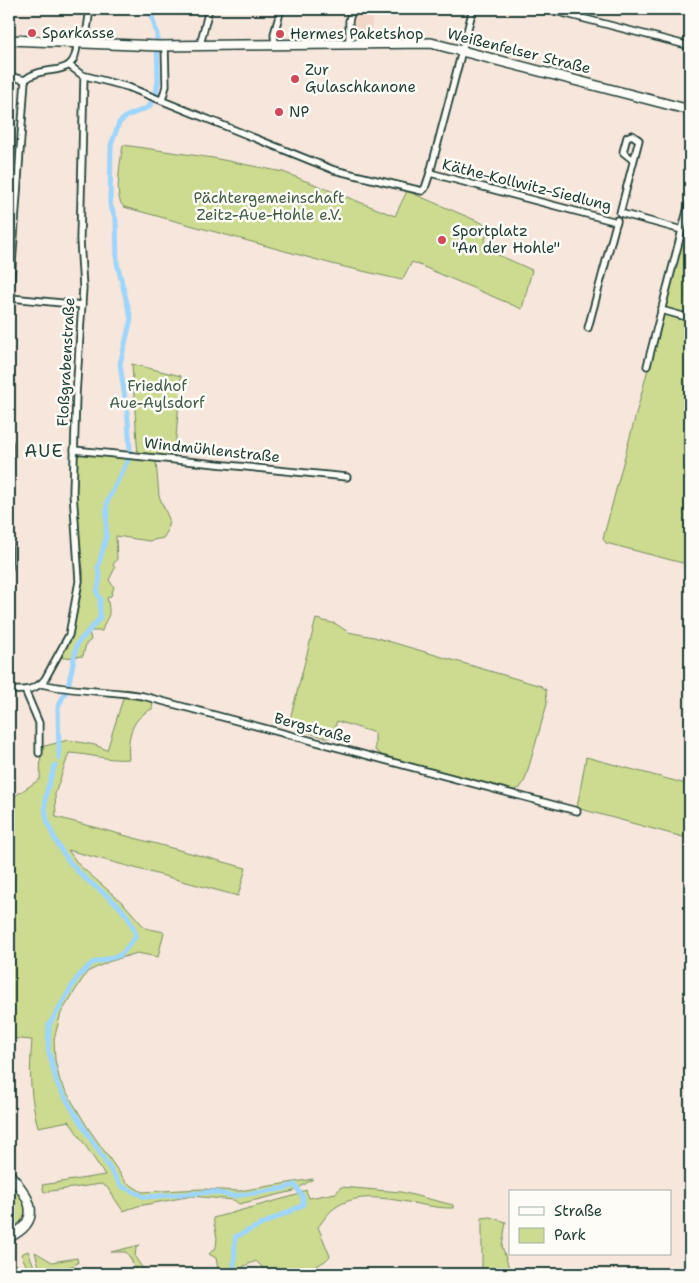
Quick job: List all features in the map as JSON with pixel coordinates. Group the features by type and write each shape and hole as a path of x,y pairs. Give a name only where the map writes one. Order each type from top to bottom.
{"street":[{"path":"9,76 25,80 32,76 70,66 81,43 90,9"},
{"path":"200,45 209,9"},
{"path":"275,44 274,34 280,9"},
{"path":"349,43 349,21 352,9"},
{"path":"70,66 84,76 124,85 334,170 422,191 426,188 430,174 473,9"},
{"path":"546,9 690,46"},
{"name":"Weißenfelser Straße","path":"9,40 159,46 425,43 690,110"},
{"path":"158,98 166,86 159,46"},
{"name":"Floßgrabenstraße","path":"41,684 69,636 79,581 79,560 74,527 74,450 83,276 80,233 84,76"},
{"path":"9,308 25,80"},
{"name":"Käthe-Kollwitz-Siedlung","path":"588,328 633,160"},
{"name":"Käthe-Kollwitz-Siedlung","path":"430,174 617,222"},
{"path":"9,184 17,185"},
{"path":"647,366 690,199"},
{"name":"Käthe-Kollwitz-Siedlung","path":"620,214 682,230"},
{"path":"11,298 82,305"},
{"path":"661,310 690,318"},
{"path":"9,443 9,481"},
{"name":"Windmühlenstraße","path":"74,450 347,476"},
{"path":"9,543 9,568"},
{"path":"9,690 25,690 41,684"},
{"name":"Bergstraße","path":"41,684 70,690 103,690 143,696 577,812"},
{"path":"25,690 39,723 39,753"},
{"path":"9,1174 26,1194 30,1209 24,1228 14,1235"}],"shaded area":[{"path":"356,9 374,11 370,36 353,36 352,23"}],"green space":[{"name":"Pächtergemeinschaft Zeitz-Aue-Hohle e.V.","path":"123,145 213,158 283,172 395,216 407,191 489,226 483,248 532,270 522,309 412,262 402,280 336,265 124,207 121,203 118,188"},
{"path":"690,210 690,565 606,543 603,539"},
{"name":"Friedhof Aue-Aylsdorf","path":"132,364 181,376 174,462 156,461 159,496 169,519 167,532 163,538 149,541 116,536 117,559 113,565 115,568 109,580 114,587 111,596 107,598 109,613 102,631 89,631 91,640 86,644 83,656 63,658 61,657 69,640 83,575 76,513 76,457 96,454 138,458"},
{"path":"316,619 336,624 348,632 374,637 541,686 546,690 547,704 525,780 520,788 514,790 383,756 375,750 375,733 337,721 332,736 327,738 299,730 289,723"},
{"path":"126,689 154,695 152,709 139,718 132,729 129,759 69,753 55,794 56,817 246,868 238,896 68,850 79,865 124,904 145,928 164,932 158,957 137,953 108,962 87,972 61,1013 54,1039 55,1060 60,1081 88,1128 126,1182 142,1192 202,1189 239,1191 313,1179 294,1191 239,1204 234,1200 192,1196 138,1206 123,1211 107,1187 101,1184 44,1192 42,1185 105,1175 69,1121 38,1127 31,1084 32,1040 9,1038 9,800 40,779 41,747 68,740 95,745 107,750"},
{"path":"586,757 690,785 690,839 577,808"},
{"path":"9,1178 21,1196 26,1208 26,1214 18,1226 13,1217 9,1218"},
{"path":"341,1187 401,1192 453,1205 453,1208 377,1198 362,1198 348,1201 333,1209 318,1227 330,1256 304,1274 266,1274 256,1261 244,1266 242,1274 219,1274 216,1258 209,1254 216,1247 217,1238 213,1218 297,1195 306,1190 309,1198 336,1193"},
{"path":"490,1217 506,1222 502,1246 511,1274 482,1274 482,1218"},
{"path":"140,1245 136,1248 135,1257 143,1269 152,1272 137,1274 126,1252 111,1252"},
{"path":"28,1251 37,1274 30,1274 21,1254"},
{"path":"35,1252 52,1262 77,1258 78,1263 67,1268 67,1271 56,1274 41,1274"}],"waterway":[{"path":"59,759 58,707 68,687 77,644 100,618 100,599 97,592 100,578 98,568 106,537 107,502 129,458 130,452 128,419 120,364 131,319 117,263 116,220 110,204 111,145 119,123 127,116 149,107 156,94 158,81 157,35 150,9"},
{"path":"55,765 46,795 45,806 50,830 63,852 78,871 122,910 136,936 121,955 92,963 77,978 49,1025 48,1048 57,1084 121,1186 145,1197 213,1192 234,1196 295,1185 303,1197 303,1205 235,1237 234,1274"}],"place":[{"name":"Sparkasse","path":"32,33"},
{"name":"Hermes Paketshop","path":"280,34"},
{"name":"Zur Gulaschkanone","path":"295,79"},
{"name":"NP","path":"279,112"},
{"name":"Sportplatz \"An der Hohle\"","path":"442,240"}],"district":[{"name":"AUE","path":"44,451"}]}
